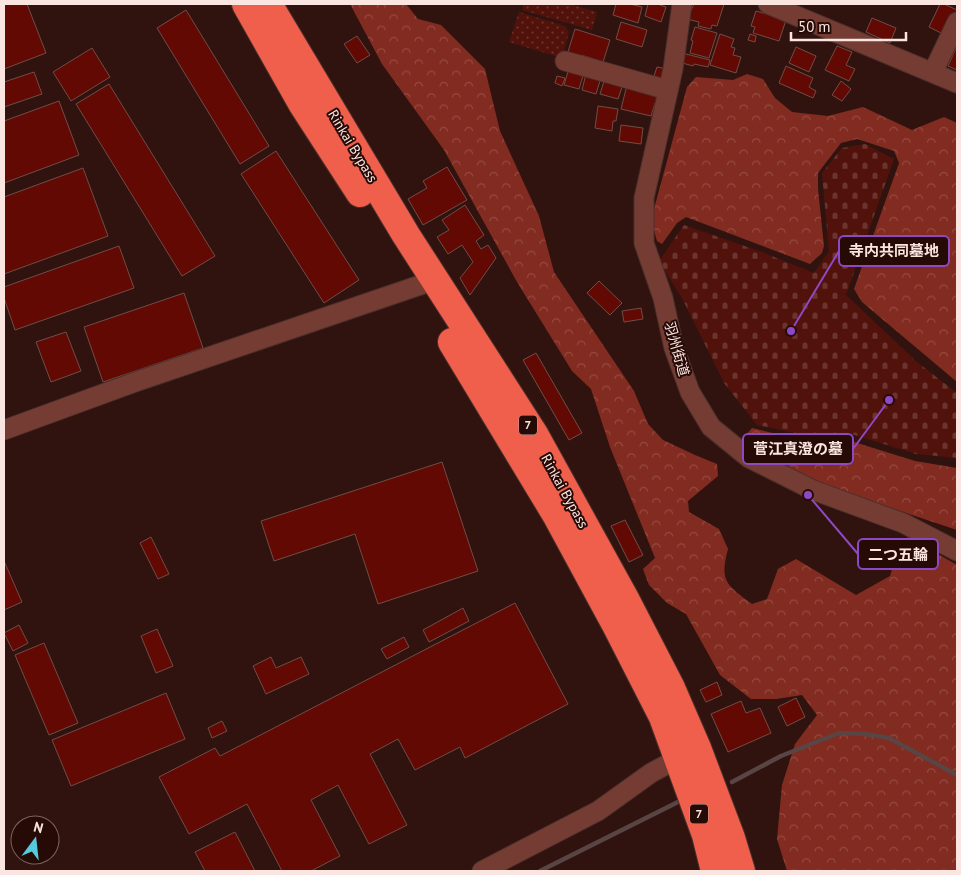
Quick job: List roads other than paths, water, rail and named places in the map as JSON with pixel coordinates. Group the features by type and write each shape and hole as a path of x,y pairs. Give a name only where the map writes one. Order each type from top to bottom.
{"highway":[{"name":"Rinkai Bypass","path":"246,4 303,105 376,218 426,283 465,329 534,434 624,597 671,688 715,871"},
{"name":"Rinkai Bypass","path":"268,4 406,235 426,283"},
{"name":"Rinkai Bypass","path":"688,753 732,838 741,871"}],"street":[{"name":"羽州街道","path":"682,4 673,69 644,198 644,242 663,298 674,348 690,392 711,427 749,458 822,494 903,523 953,549"},
{"path":"768,4 957,83"},
{"path":"933,72 957,22"},
{"path":"565,61 668,90"},
{"path":"4,430 138,381 426,283"},
{"path":"482,871 598,811 651,773 688,753"}],"waterway":[{"path":"732,782 781,756 839,733 866,734 889,738 957,775"},
{"path":"540,871 678,802"}],"place":[{"name":"寺内共同墓地","path":"791,331"},
{"name":"菅江真澄の墓","path":"889,400"},
{"name":"二つ五輪","path":"808,495"}]}
